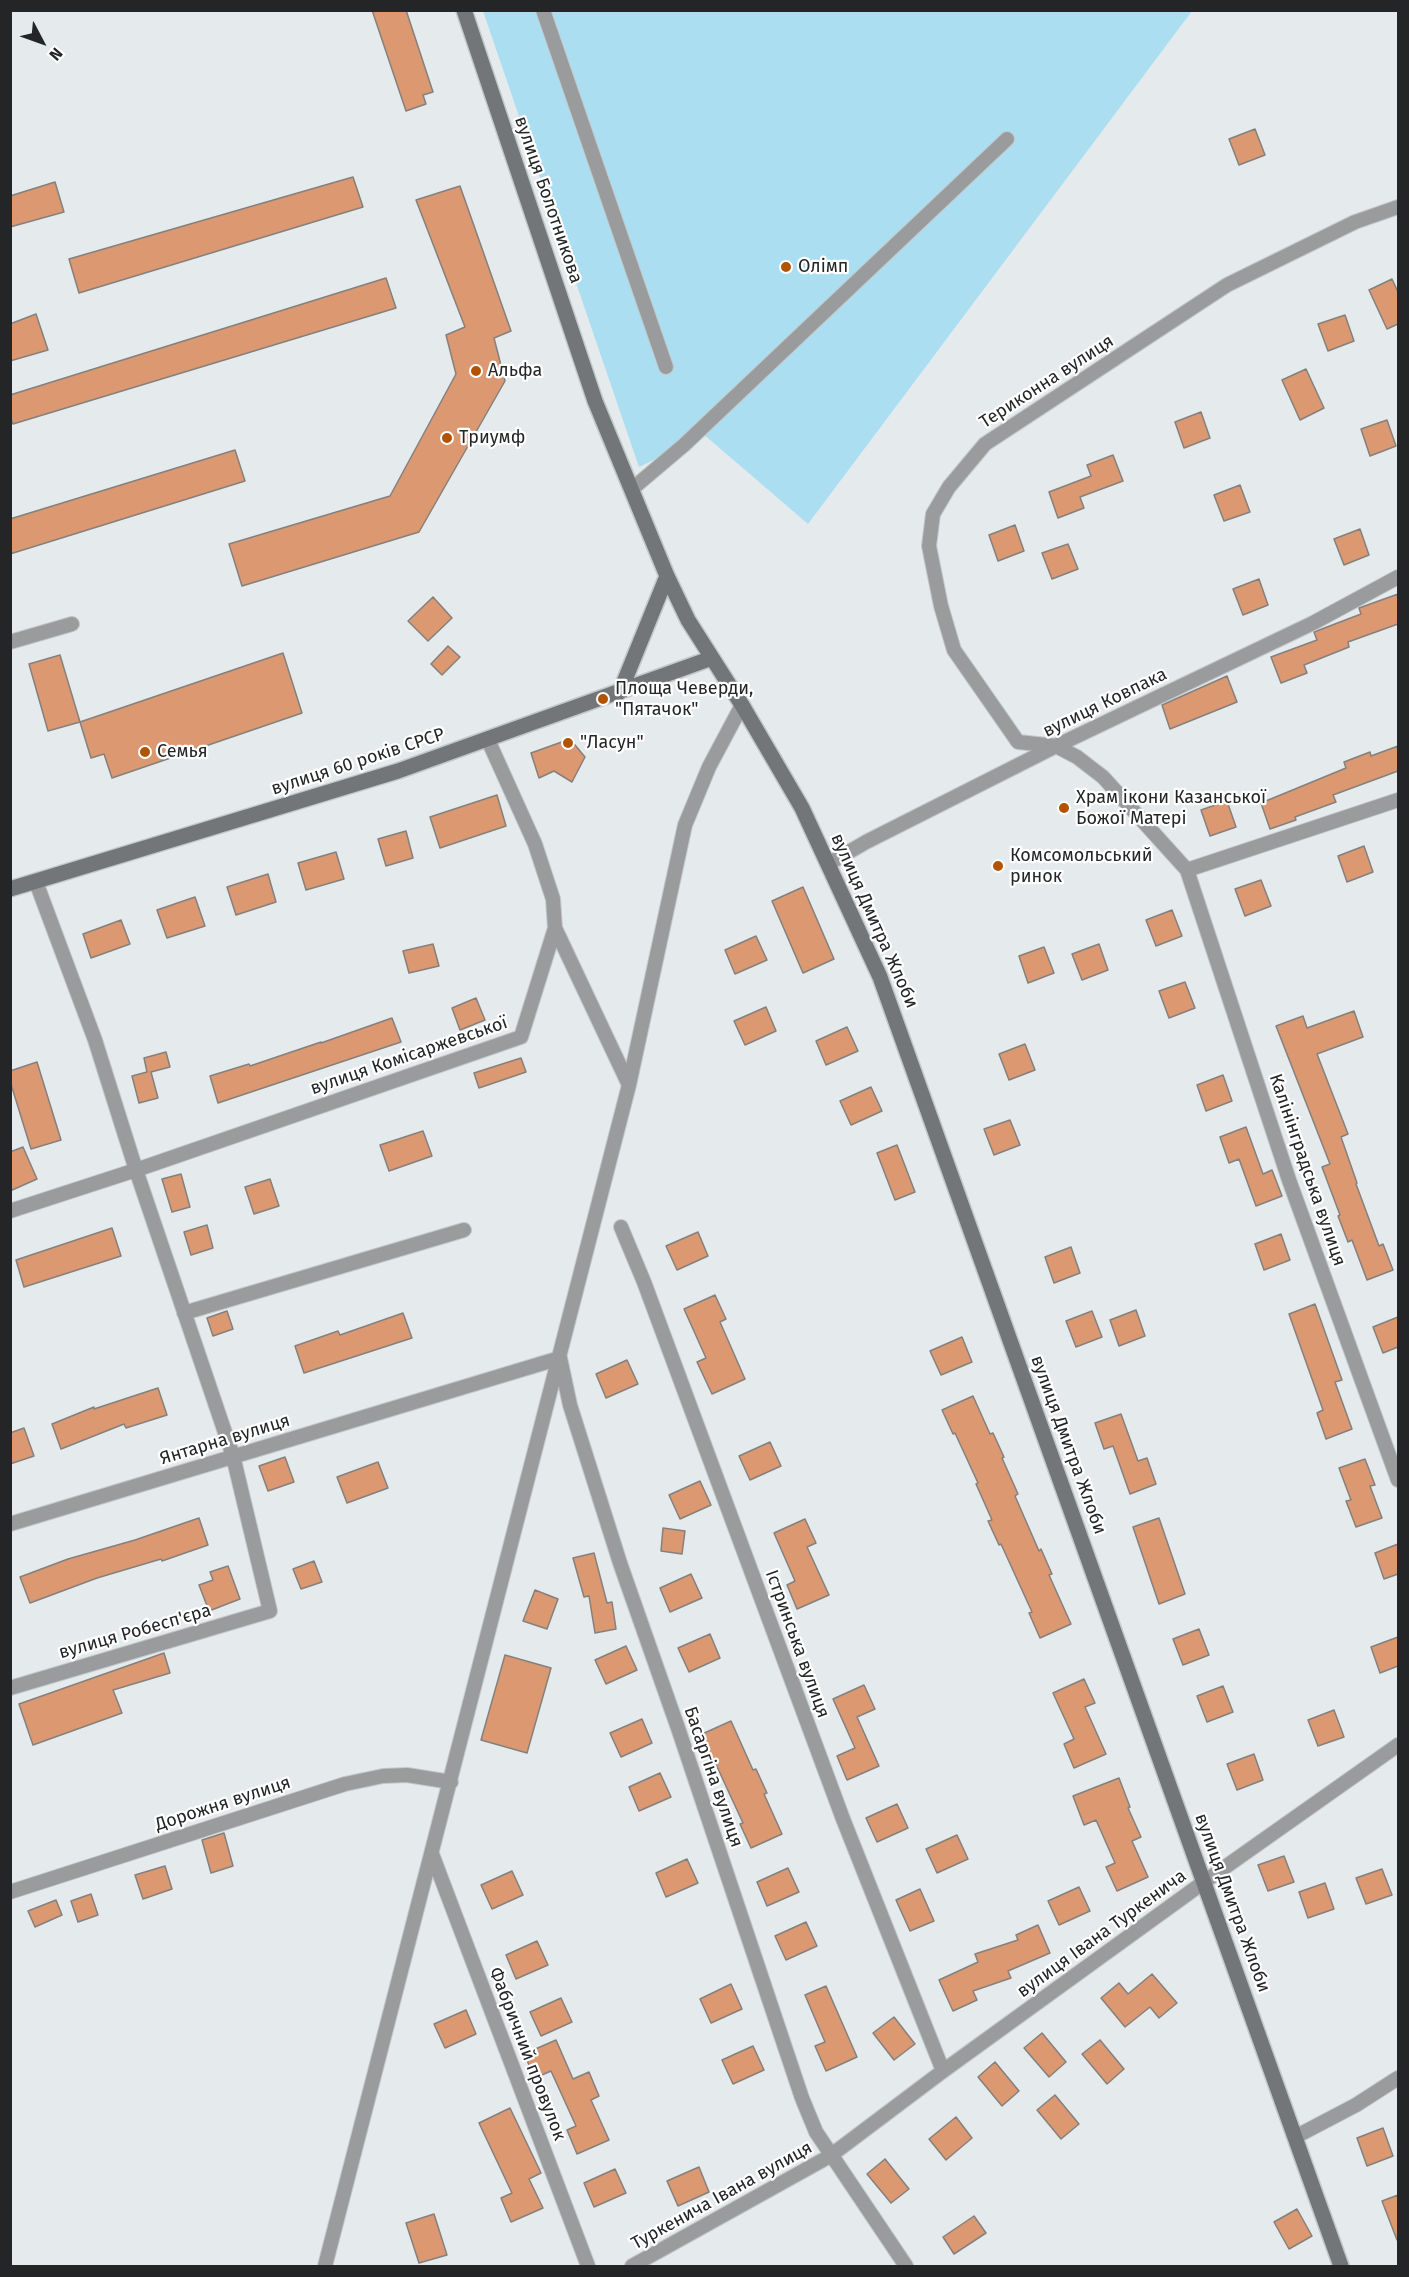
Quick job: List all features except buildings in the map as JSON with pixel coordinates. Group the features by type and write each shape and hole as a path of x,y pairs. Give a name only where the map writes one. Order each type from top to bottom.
{"main road":[{"name":"вулиця Болотникова","path":"464,10 596,401 632,489"},
{"name":"вулиця Дмитра Жлоби","path":"632,489 667,576 688,620 742,705 802,808 880,977 1341,2266"},
{"path":"620,692 667,576"},
{"name":"вулиця 60 років СРСР","path":"10,889 398,771 712,658"}],"street":[{"path":"543,10 666,367"},
{"path":"632,489 684,445 1006,138"},
{"name":"Териконна вулиця","path":"1056,747 1018,742 954,650 941,606 929,546 933,514 949,487 985,444 1227,285 1355,222 1398,207"},
{"name":"вулиця Ковпака","path":"828,864 1056,747 1313,623 1398,577"},
{"path":"10,642 72,624"},
{"path":"326,2266 629,1085 685,825 709,767 742,705"},
{"name":"вулиця Комісаржевської","path":"10,1211 136,1170 521,1037 555,928 553,899 535,844 488,740"},
{"path":"1056,747 1077,757 1103,777 1187,870 1398,800"},
{"name":"Калінінградська вулиця","path":"1187,870 1289,1180 1398,1480"},
{"path":"36,882 95,1040 136,1170 233,1456"},
{"path":"555,928 629,1085"},
{"name":"Істринська вулиця","path":"621,1227 843,1819 943,2072"},
{"path":"184,1313 464,1230"},
{"name":"Янтарна вулиця","path":"10,1524 560,1358"},
{"name":"Басаргіна вулиця","path":"560,1358 570,1405 620,1563 802,2098 816,2132 830,2156 906,2266"},
{"name":"вулиця Робесп'єра","path":"10,1688 270,1611 233,1456"},
{"name":"вулиця Івана Туркенича","path":"830,2156 1204,1882 1398,1745"},
{"name":"Дорожня вулиця","path":"10,1892 345,1784 383,1776 407,1775 451,1782"},
{"name":"Фабричний провулок","path":"432,1854 588,2266"},
{"path":"1294,2137 1356,2105 1398,2078"},
{"name":"Туркенича Івана вулиця","path":"632,2266 830,2156"}],"shaded area":[{"name":"Олімп","path":"483,11 1192,11 808,524 695,427 666,454 639,467"}],"place":[{"name":"Олімп","path":"786,267"},
{"name":"Альфа","path":"476,371"},
{"name":"Триумф","path":"447,438"},
{"name":"Площа Чеверди, \"Пятачок\"","path":"603,699"},
{"name":"\"Ласун\"","path":"568,743"},
{"name":"Семья","path":"145,752"},
{"name":"Храм ікони Казанської Божої Матері","path":"1064,808"},
{"name":"Комсомольський ринок","path":"998,866"}]}
